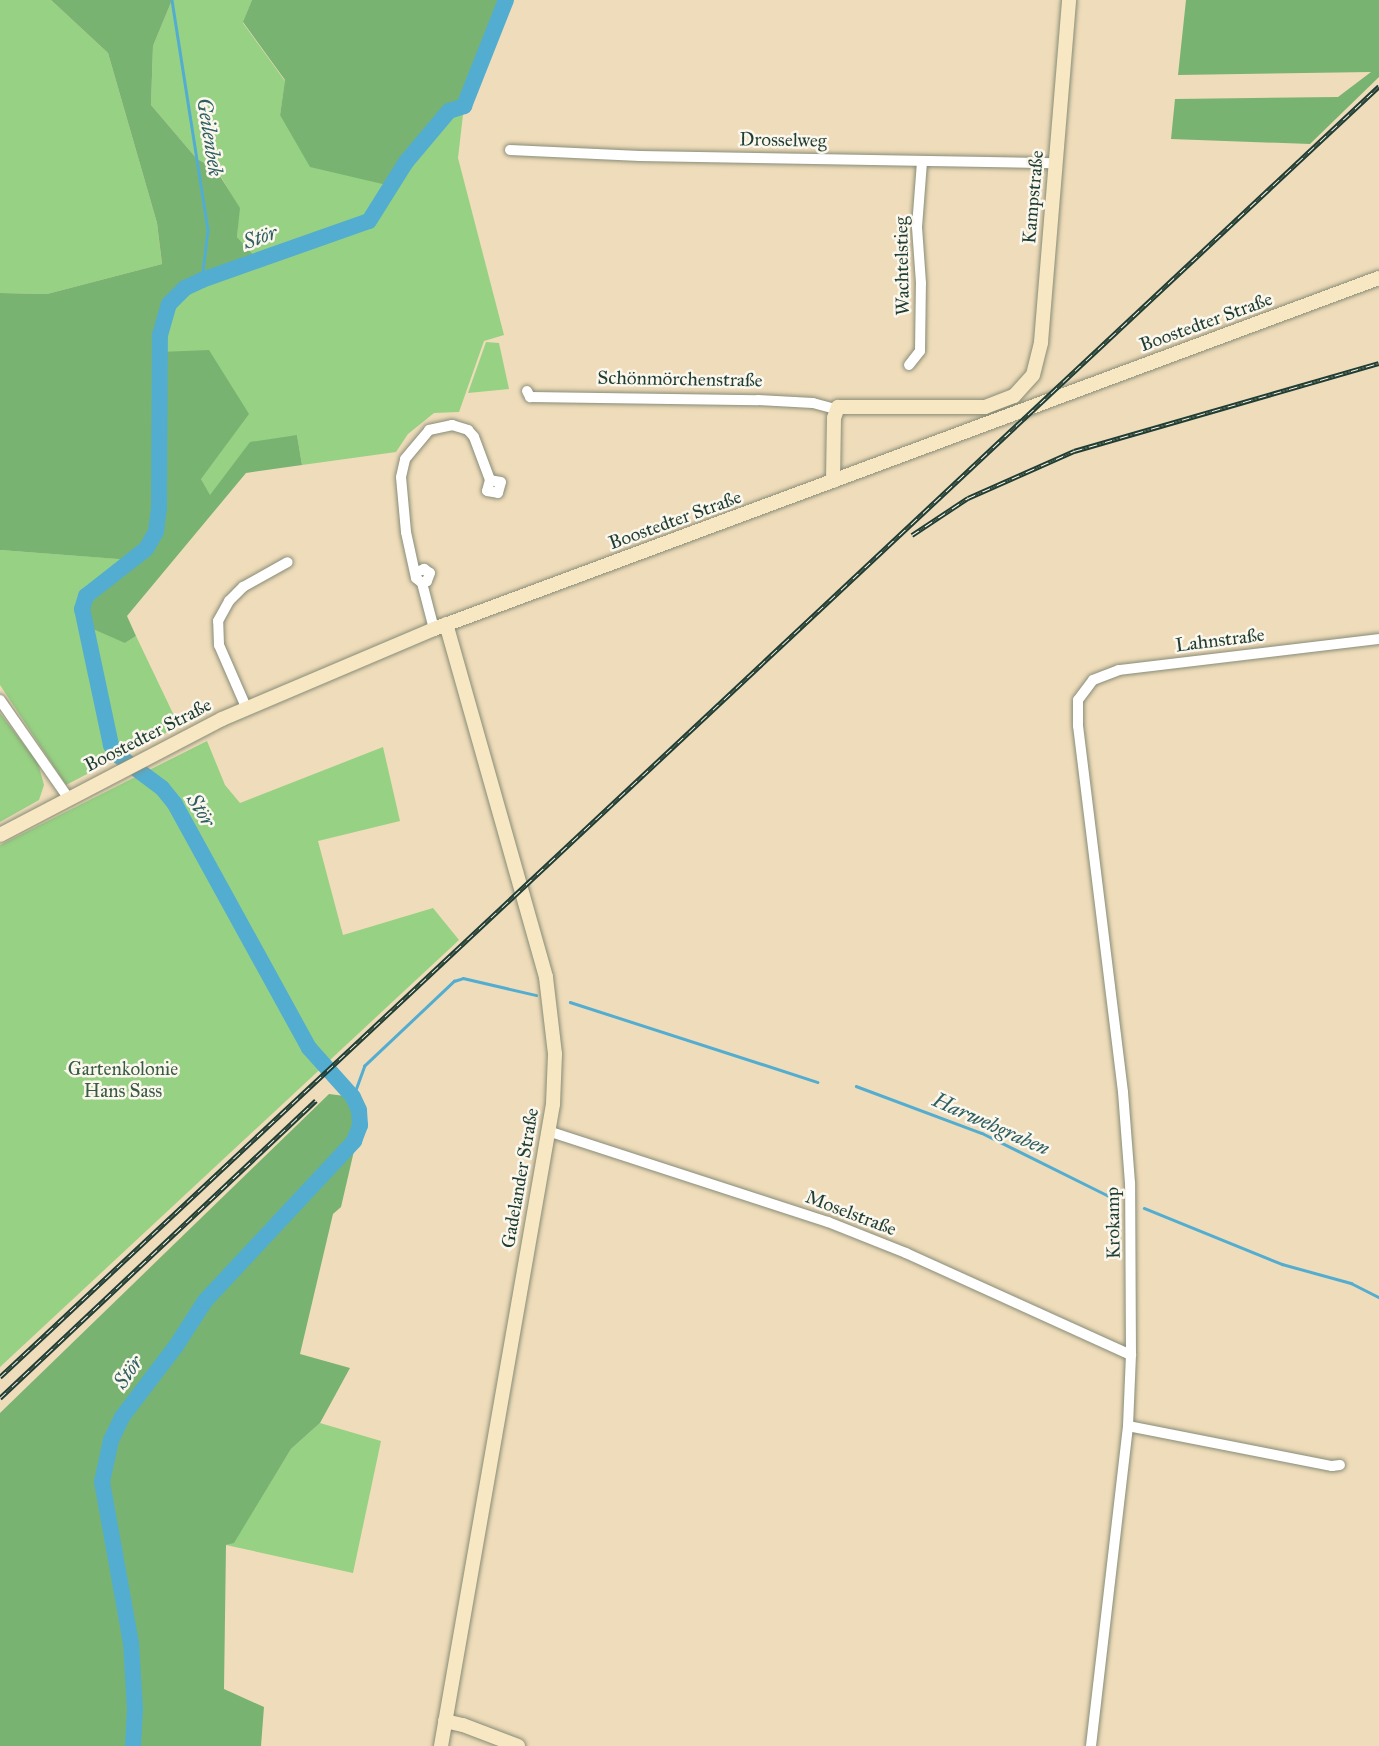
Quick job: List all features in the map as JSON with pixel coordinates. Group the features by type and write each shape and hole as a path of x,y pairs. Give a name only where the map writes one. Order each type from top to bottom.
{"street":[{"name":"Kampstraße","path":"1019,392 1033,375 1038,358 1069,0"},
{"name":"Drosselweg","path":"510,150 922,162 1055,163"},
{"name":"Wachtelstieg","path":"909,365 920,351 921,283 916,227 922,162"},
{"name":"Boostedter Straße","path":"0,835 246,707 440,626 1379,278"},
{"name":"Schönmörchenstraße","path":"527,391 530,397 758,400 813,403 836,409 841,406 975,408 1001,402 1019,392"},
{"path":"833,481 836,409"},
{"path":"440,626 422,583 416,578 417,572 406,532 401,477 411,448 438,426 463,428 478,442 490,480"},
{"path":"246,707 219,645 218,621 229,601 243,587 288,562"},
{"name":"Gadelander Straße","path":"440,626 548,987 555,1054 548,1131 441,1746"},
{"name":"Lahnstraße","path":"1078,700 1093,680 1119,670 1379,639"},
{"path":"0,700 69,799"},
{"name":"Krokamp","path":"1078,700 1078,726 1128,1155 1131,1355 1128,1426 1091,1746"},
{"name":"Moselstraße","path":"548,1131 828,1222 906,1253 1131,1355"},
{"path":"1128,1426 1332,1466 1340,1465"},
{"path":"445,1721 518,1746"}],"green space":[{"path":"0,0 51,0 108,53 157,223 162,264 47,294 0,293"},
{"path":"51,0 172,0 153,46 151,105 197,159 215,168 240,208 237,237 258,260 185,288 169,304 162,318 160,352 209,350 249,414 201,479 210,495 250,442 297,435 302,465 246,473 127,616 136,636 125,643 84,625 82,609 86,596 131,560 0,550 0,293 47,294 162,264 157,223 108,53"},
{"path":"172,0 252,0 243,23 285,81 280,115 391,186 406,162 449,111 464,106 458,158 504,335 484,341 459,412 434,413 408,434 396,452 302,465 297,435 210,496 201,479 159,353 162,318 169,304 185,288 257,260 237,237 239,208 216,168 197,159 151,105 153,46"},
{"path":"252,0 506,0 464,106 449,112 406,162 391,186 310,167 280,115 285,80 243,22"},
{"path":"1186,0 1379,0 1379,77 1310,144 1171,139 1175,99 1338,97 1371,72 1178,75"},
{"path":"486,342 499,343 509,389 468,393"},
{"path":"0,550 133,560 86,596 125,643 136,636 179,726 66,785 0,685"},
{"path":"0,713 38,763 44,785 39,800 0,822"},
{"name":"Gartenkolonie Hans Sass","path":"207,741 225,785 240,803 383,747 400,821 318,841 343,935 433,908 459,940 0,1367 0,845"},
{"path":"329,1094 353,1097 359,1110 360,1125 341,1207 333,1214 300,1354 350,1368 320,1423 291,1449 234,1543 226,1545 224,1689 264,1707 261,1746 0,1746 0,1413"},
{"path":"320,1423 381,1441 353,1573 226,1545 234,1542 291,1449"}],"waterway":[{"name":"Geilenbek","path":"172,0 208,230 202,280"},
{"name":"Stör","path":"133,1746 135,1710 131,1643 102,1482 111,1440 122,1417 176,1346 205,1301 354,1141 360,1125 359,1110 353,1097 309,1048 175,804 162,788 119,756 111,745 82,609 86,596 146,549 156,532 159,508 160,335 169,304 185,288 202,280 369,221 406,162 449,111 464,106 506,0"},
{"name":"Harwehgraben","path":"353,1097 364,1066 454,981 463,978 536,995"},
{"name":"Harwehgraben","path":"570,1002 817,1082"},
{"name":"Harwehgraben","path":"856,1086 982,1133 1111,1197"},
{"name":"Harwehgraben","path":"1144,1208 1282,1264 1351,1283 1379,1297"}],"railway":[{"path":"0,1377 1379,86"},
{"path":"912,535 968,498 1074,451 1379,363"},
{"path":"0,1398 316,1100"}]}
